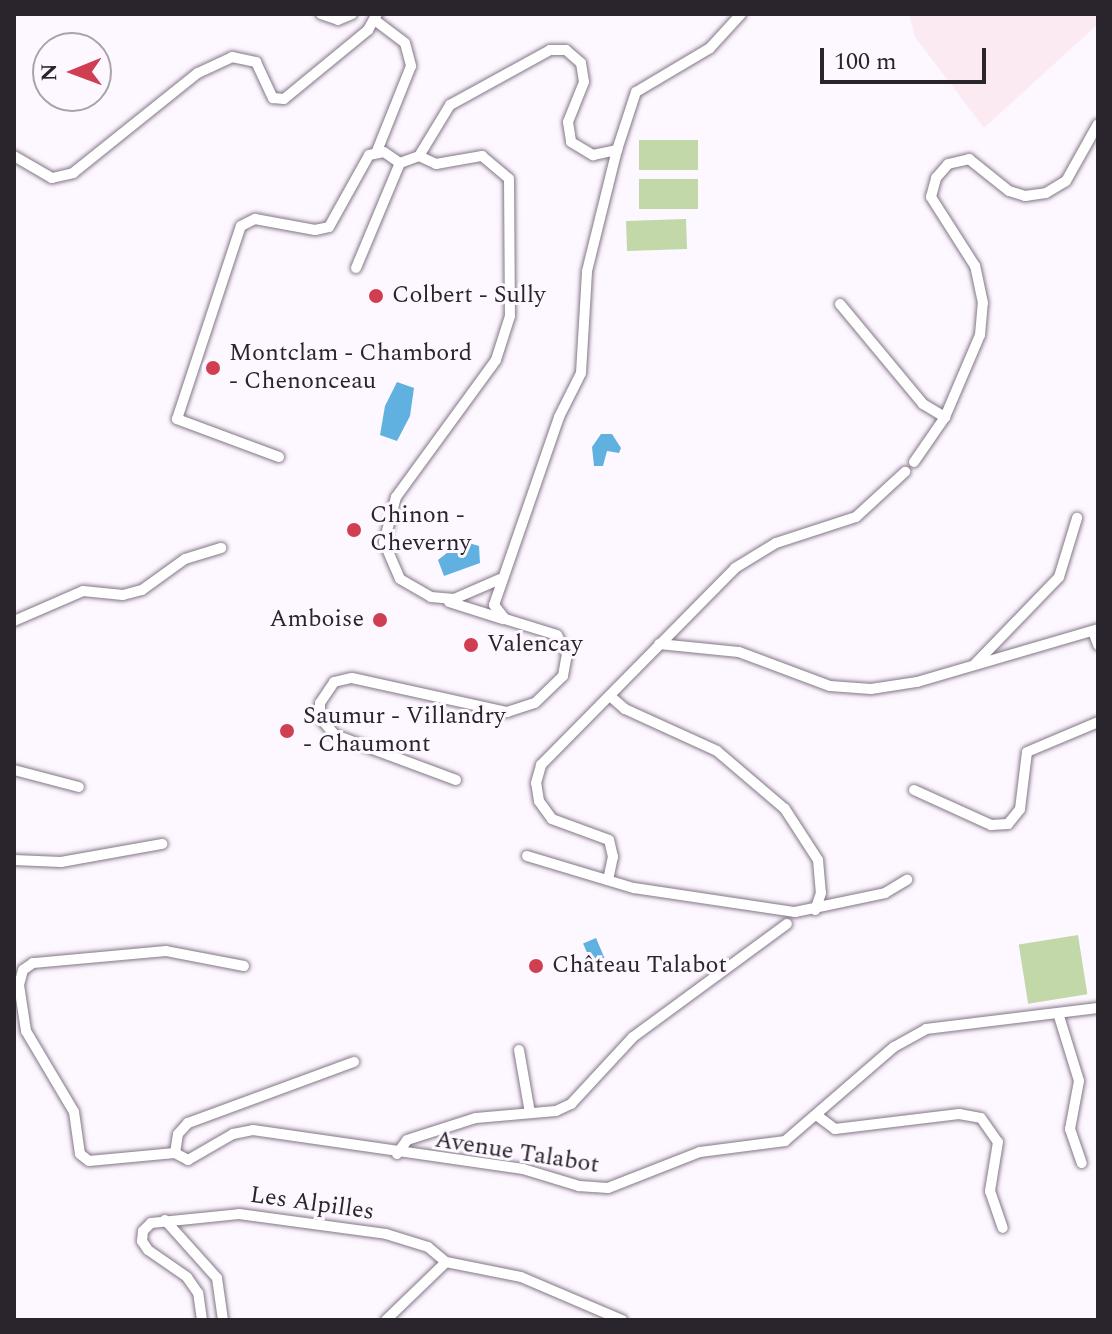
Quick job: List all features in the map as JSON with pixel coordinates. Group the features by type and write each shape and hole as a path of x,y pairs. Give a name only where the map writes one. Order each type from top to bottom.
{"street":[{"path":"321,14 338,20 352,14"},
{"path":"505,619 494,605 500,579 559,417 581,373 587,271 617,150 636,92 710,48 741,14"},
{"path":"14,156 52,178 73,173 198,73 232,57 256,62 273,98 284,99 377,17 405,43 411,66 377,151 364,161 329,227 315,230 255,219 241,226 181,405 177,419 279,457"},
{"path":"356,268 400,163 419,156 450,105 558,49 577,57 583,71 568,122 571,142 593,155 617,150"},
{"path":"914,462 945,417 980,335 983,303 975,266 931,197 936,178 948,164 969,159 1009,191 1025,196 1046,193 1066,181 1098,124"},
{"path":"377,151 400,163"},
{"path":"419,156 436,164 482,156 509,179 510,316 503,345 396,497 384,528 389,559 400,579 443,600 550,631 567,654 558,682 525,709 482,709 352,678 334,682 320,703 320,718 335,735 456,780"},
{"path":"840,304 923,404 945,417"},
{"path":"608,880 613,857 609,840 600,833 552,819 539,801 536,783 541,765 735,568 759,551 856,517 905,472"},
{"path":"974,665 1059,577 1077,518"},
{"path":"14,621 83,591 123,595 142,590 185,559 221,548"},
{"path":"443,600 478,592 500,579"},
{"path":"659,644 739,652 851,689 917,682 1095,630 1098,645"},
{"path":"610,696 625,709 717,751 785,809 818,860 821,893 815,910"},
{"path":"914,790 991,825 1008,824 1020,809 1027,752 1098,722"},
{"path":"14,770 79,787"},
{"path":"14,860 61,862 162,844"},
{"path":"527,856 608,880 739,905 815,910 885,893 907,880"},
{"name":"Avenue Talabot","path":"787,924 633,1037 571,1104 530,1113 476,1118 407,1140 397,1154 523,1169 579,1186 608,1188 700,1152 773,1146 819,1117 894,1047 926,1029 1098,1008"},
{"path":"244,966 166,951 33,963 23,970 19,985 26,1031 74,1112 80,1154 89,1161 175,1153 195,1158 233,1134 253,1130 397,1154"},
{"path":"1058,1013 1079,1081 1070,1129 1082,1163"},
{"path":"519,1050 530,1113"},
{"path":"175,1153 178,1134 188,1123 354,1062"},
{"path":"819,1117 835,1129 959,1114 981,1118 998,1142 990,1191 1003,1228"},
{"path":"426,1159 419,1149 427,1136"},
{"name":"Les Alpilles","path":"165,1220 239,1214 386,1234 428,1247 446,1262 521,1277 622,1320"},
{"path":"202,1320 198,1293 187,1277 142,1241 143,1231 165,1220 217,1278 223,1320"},
{"path":"386,1320 446,1262"}],"shaded area":[{"path":"909,14 1098,14 1098,24 984,128 915,37"}],"green space":[{"path":"639,140 698,140 698,170 639,170"},
{"path":"639,179 698,179 698,209 639,209"},
{"path":"686,219 687,249 627,251 626,221"},
{"path":"1078,935 1087,994 1028,1004 1019,944"}],"water":[{"path":"397,382 414,388 410,416 397,441 380,435 385,406"},
{"path":"601,434 612,434 621,448 619,453 607,451 603,466 594,466 592,447"},
{"path":"462,541 479,546 480,563 444,576 438,560"},
{"path":"596,938 607,964 594,969 583,943"}],"place":[{"name":"Colbert - Sully","path":"376,296"},
{"name":"Montclam - Chambord - Chenonceau","path":"213,368"},
{"name":"Chinon - Cheverny","path":"354,530"},
{"name":"Amboise","path":"380,620"},
{"name":"Valencay","path":"471,645"},
{"name":"Saumur - Villandry - Chaumont","path":"287,731"},
{"name":"Château Talabot","path":"536,966"}]}
